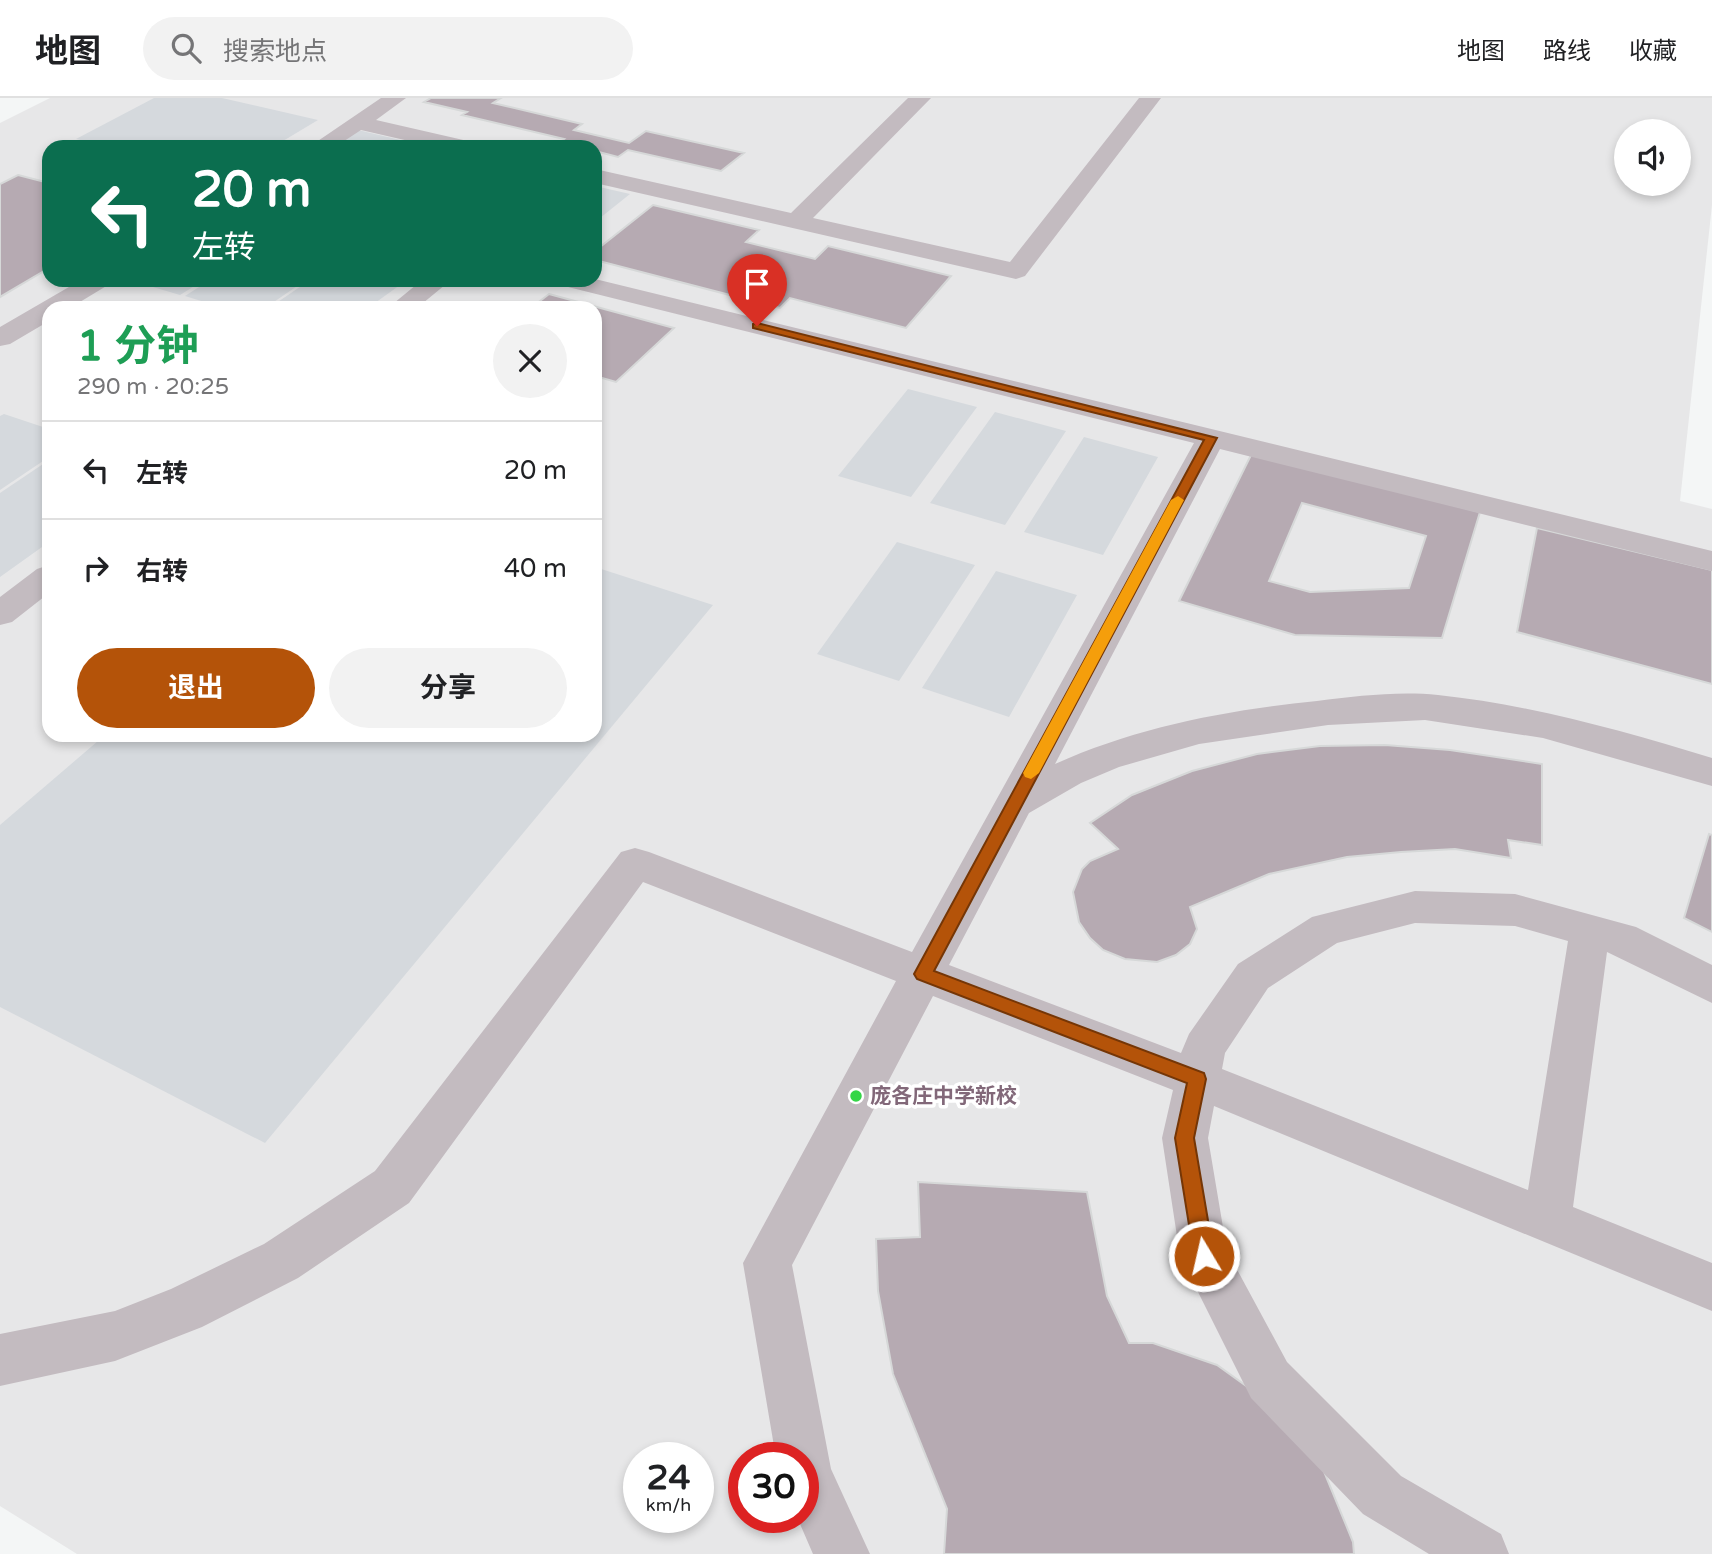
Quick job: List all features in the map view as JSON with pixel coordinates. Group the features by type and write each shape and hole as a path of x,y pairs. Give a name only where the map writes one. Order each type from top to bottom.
{"street":[{"path":"331,140 395,98"},
{"path":"796,221 920,98"},
{"path":"602,178 1016,271 1150,98"},
{"path":"359,123 433,140"},
{"path":"64,301 87,287"},
{"path":"410,301 429,287"},
{"path":"597,287 1712,561"},
{"path":"0,338 42,314"},
{"path":"800,1442 767,1263 1211,438"},
{"path":"0,614 42,581"},
{"path":"1015,803 1076,770 1140,747 1222,726 1365,709 1436,708 1517,719 1712,772"},
{"path":"0,1360 115,1336 184,1309 281,1261 392,1187 635,863 1197,1079 1712,1287"},
{"path":"1481,1554 1382,1495 1269,1380 1204,1256 1185,1138 1205,1047 1254,976 1326,929 1415,907 1515,910 1621,939 1712,985"},
{"path":"1547,1220 1590,930"},
{"path":"819,1504 842,1554"}],"shaded area":[{"name":"庞各庄中学新校","path":"50,98 1712,98 1712,205 1680,501 1712,509 1712,1554 77,1554 0,1506 0,123"},
{"path":"154,98 222,98 318,120 285,140 76,139"},
{"path":"358,130 400,140 342,140"},
{"path":"602,188 630,194 602,216"},
{"path":"153,287 193,287 180,295"},
{"path":"199,287 296,287 275,301 201,301 185,296"},
{"path":"300,287 397,287 378,301 279,301"},
{"path":"908,389 977,407 911,497 838,476"},
{"path":"995,412 1066,431 1005,525 930,503"},
{"path":"4,414 42,427 42,462 0,490 0,416"},
{"path":"1084,437 1158,457 1103,555 1024,532"},
{"path":"42,465 42,547 0,577 0,493"},
{"path":"897,542 975,565 899,681 817,654"},
{"path":"602,569 713,605 602,738"},
{"path":"996,571 1077,595 1009,717 922,688"},
{"path":"97,742 599,742 265,1143 0,1007 0,825"}],"building":[{"path":"431,98 501,98 493,103 582,124 574,130 629,143 646,131 744,153 721,171 628,150 618,157 602,153 602,140 562,140 462,115 467,112 424,102"},
{"path":"18,175 42,181 42,272 0,297 0,184"},
{"path":"653,205 759,230 746,242 815,259 828,246 951,276 906,328 790,298 780,308 602,262 602,245"},
{"path":"549,294 575,301 540,301"},
{"path":"602,308 674,328 616,382 602,378"},
{"path":"1252,453 1480,512 1442,638 1295,635 1179,601","holes":["1302,503 1426,536 1409,588 1310,592 1269,581"]},
{"path":"1537,528 1712,570 1712,684 1517,632"},
{"path":"1385,745 1450,750 1542,764 1542,845 1508,840 1511,858 1455,849 1401,852 1347,857 1269,874 1190,907 1197,929 1190,944 1176,955 1157,962 1125,959 1103,950 1079,922 1073,892 1082,869 1090,861 1118,849 1090,823 1132,795 1192,771 1257,754 1320,746"},
{"path":"1709,834 1712,835 1712,932 1684,918"},
{"path":"918,1182 1087,1192 1107,1296 1129,1343 1153,1343 1217,1365 1277,1408 1323,1469 1353,1542 1354,1554 944,1554 947,1509 893,1374 878,1291 876,1239 920,1237"}],"slow traffic":[{"path":"1031,773 1178,500"}],"place":[{"name":"庞各庄中学新校","path":"856,1096"}],"route":[{"path":"757,326 1211,438 923,974 1197,1079 1185,1138 1204,1256"}]}
